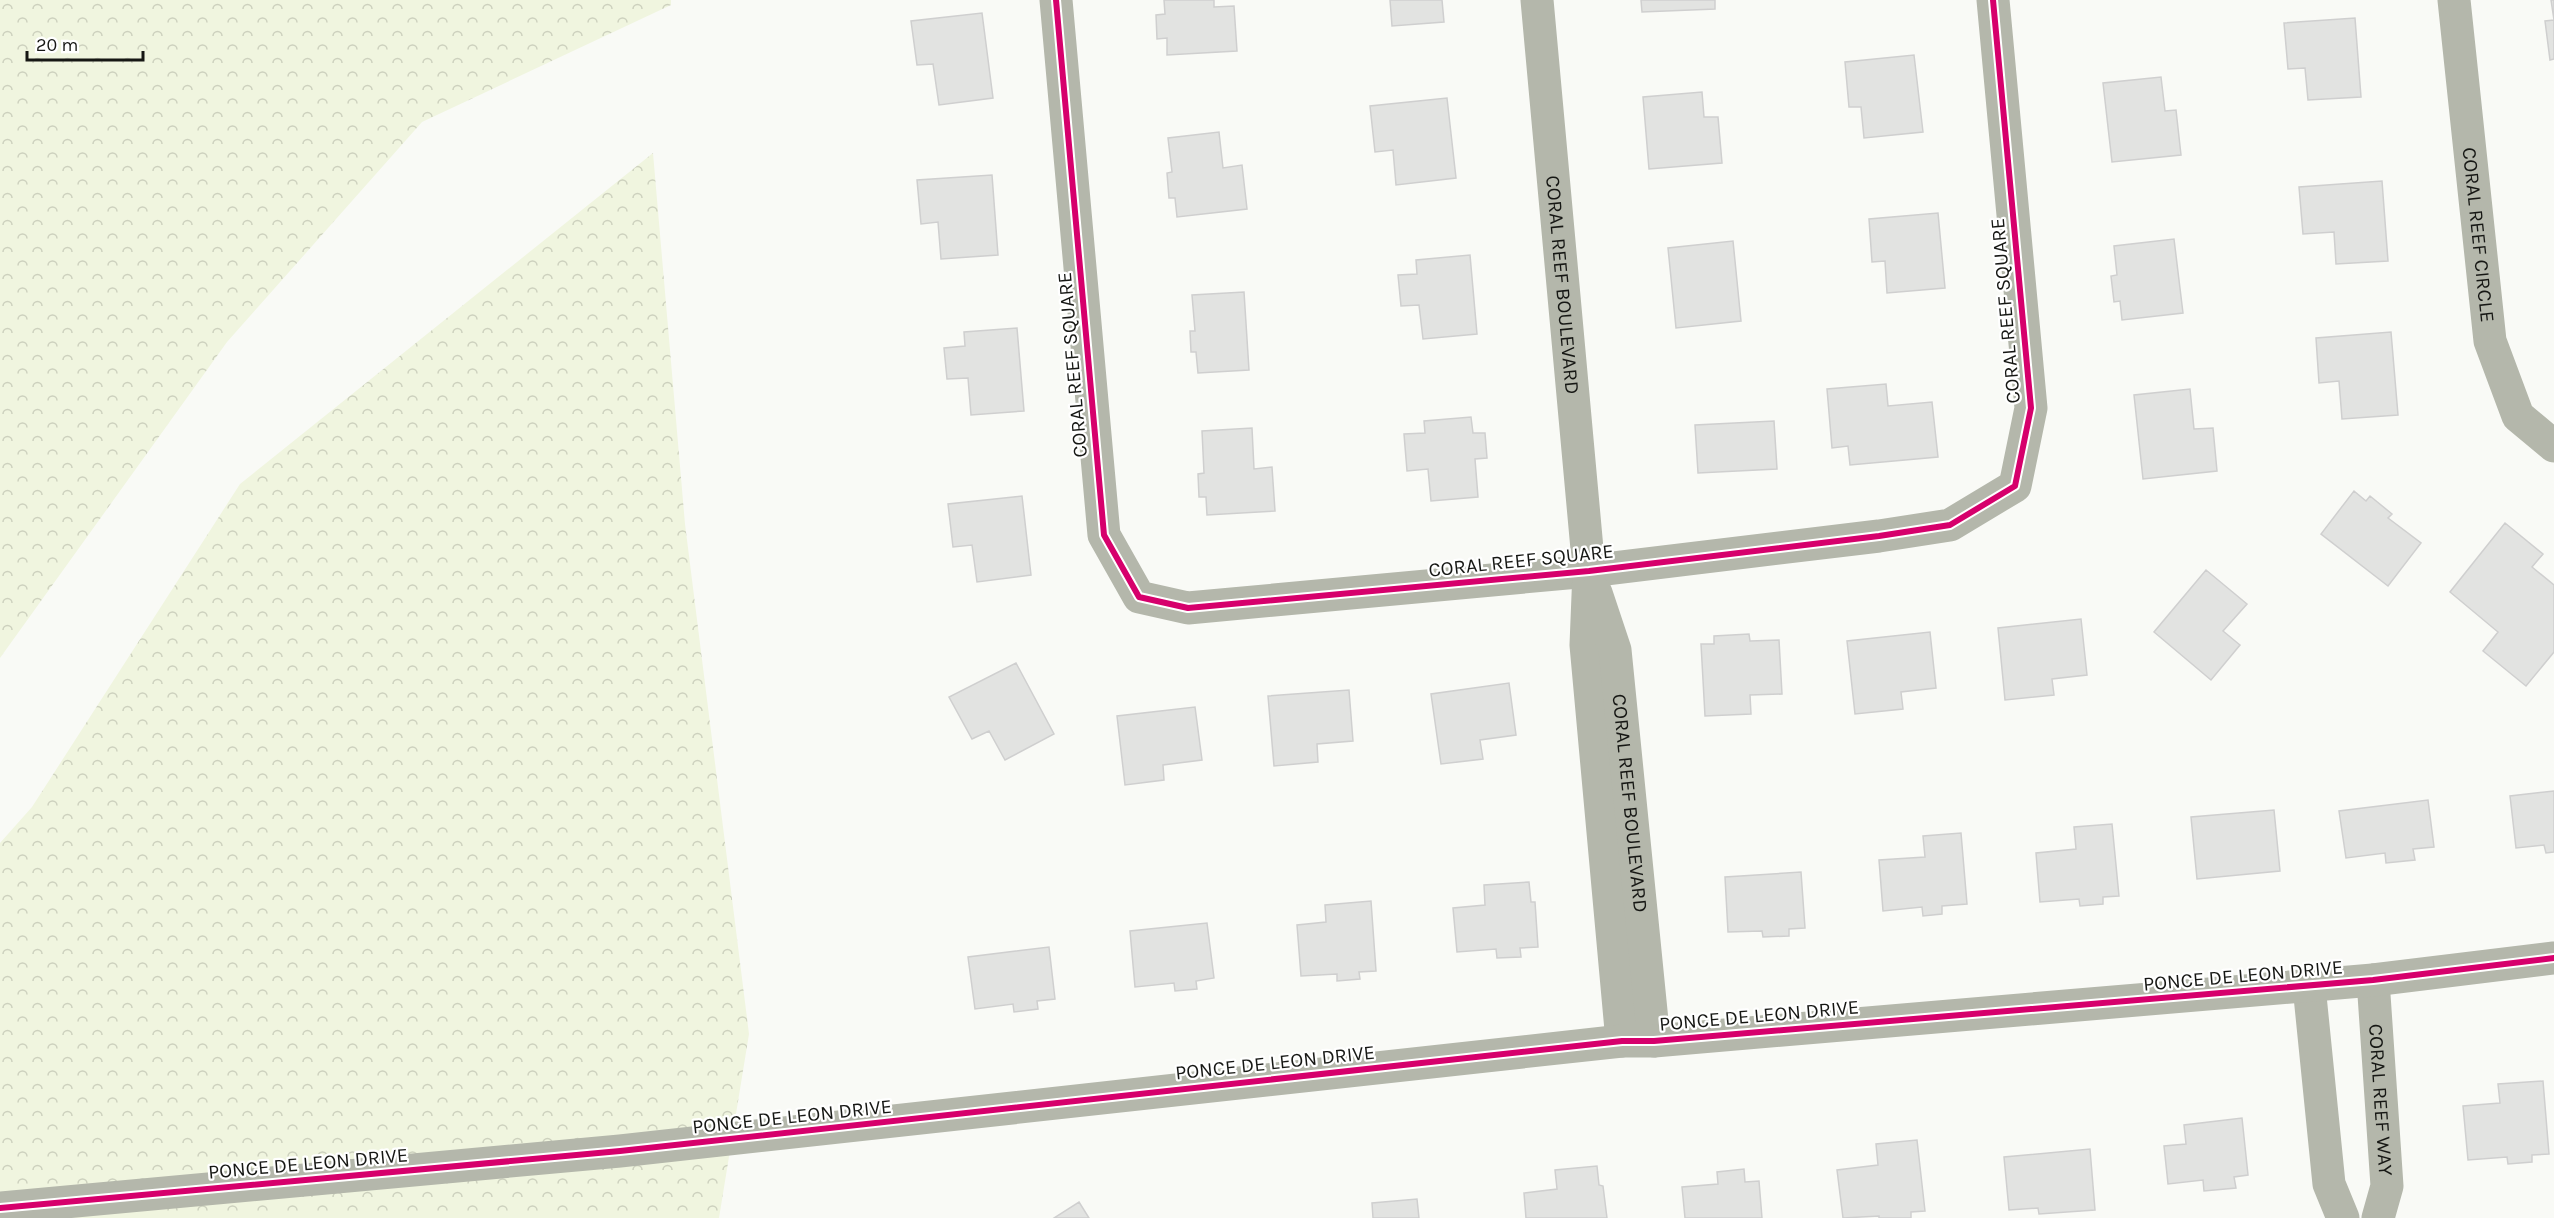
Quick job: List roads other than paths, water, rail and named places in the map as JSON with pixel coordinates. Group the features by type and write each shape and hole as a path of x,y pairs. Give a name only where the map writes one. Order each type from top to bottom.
{"street":[{"name":"CORAL REEF SQUARE","path":"1056,0 1104,535 1139,597 1188,608 1590,571 1879,536 1950,525 2015,486 2031,408 1993,0"},
{"name":"CORAL REEF BOULEVARD","path":"1537,0 1590,571 1586,645 1622,1041"},
{"name":"CORAL REEF CIRCLE","path":"2454,0 2490,341 2518,416 2554,446"},
{"name":"CORAL REEF BOULEVARD","path":"1590,571 1615,650 1654,1041"},
{"name":"PONCE DE LEON DRIVE","path":"0,1208 632,1150 1622,1041 1654,1041 2373,981 2554,958"},
{"name":"CORAL REEF WAY","path":"2373,981 2387,1186 2378,1218"},
{"path":"2309,986 2330,1184 2343,1218"}]}
